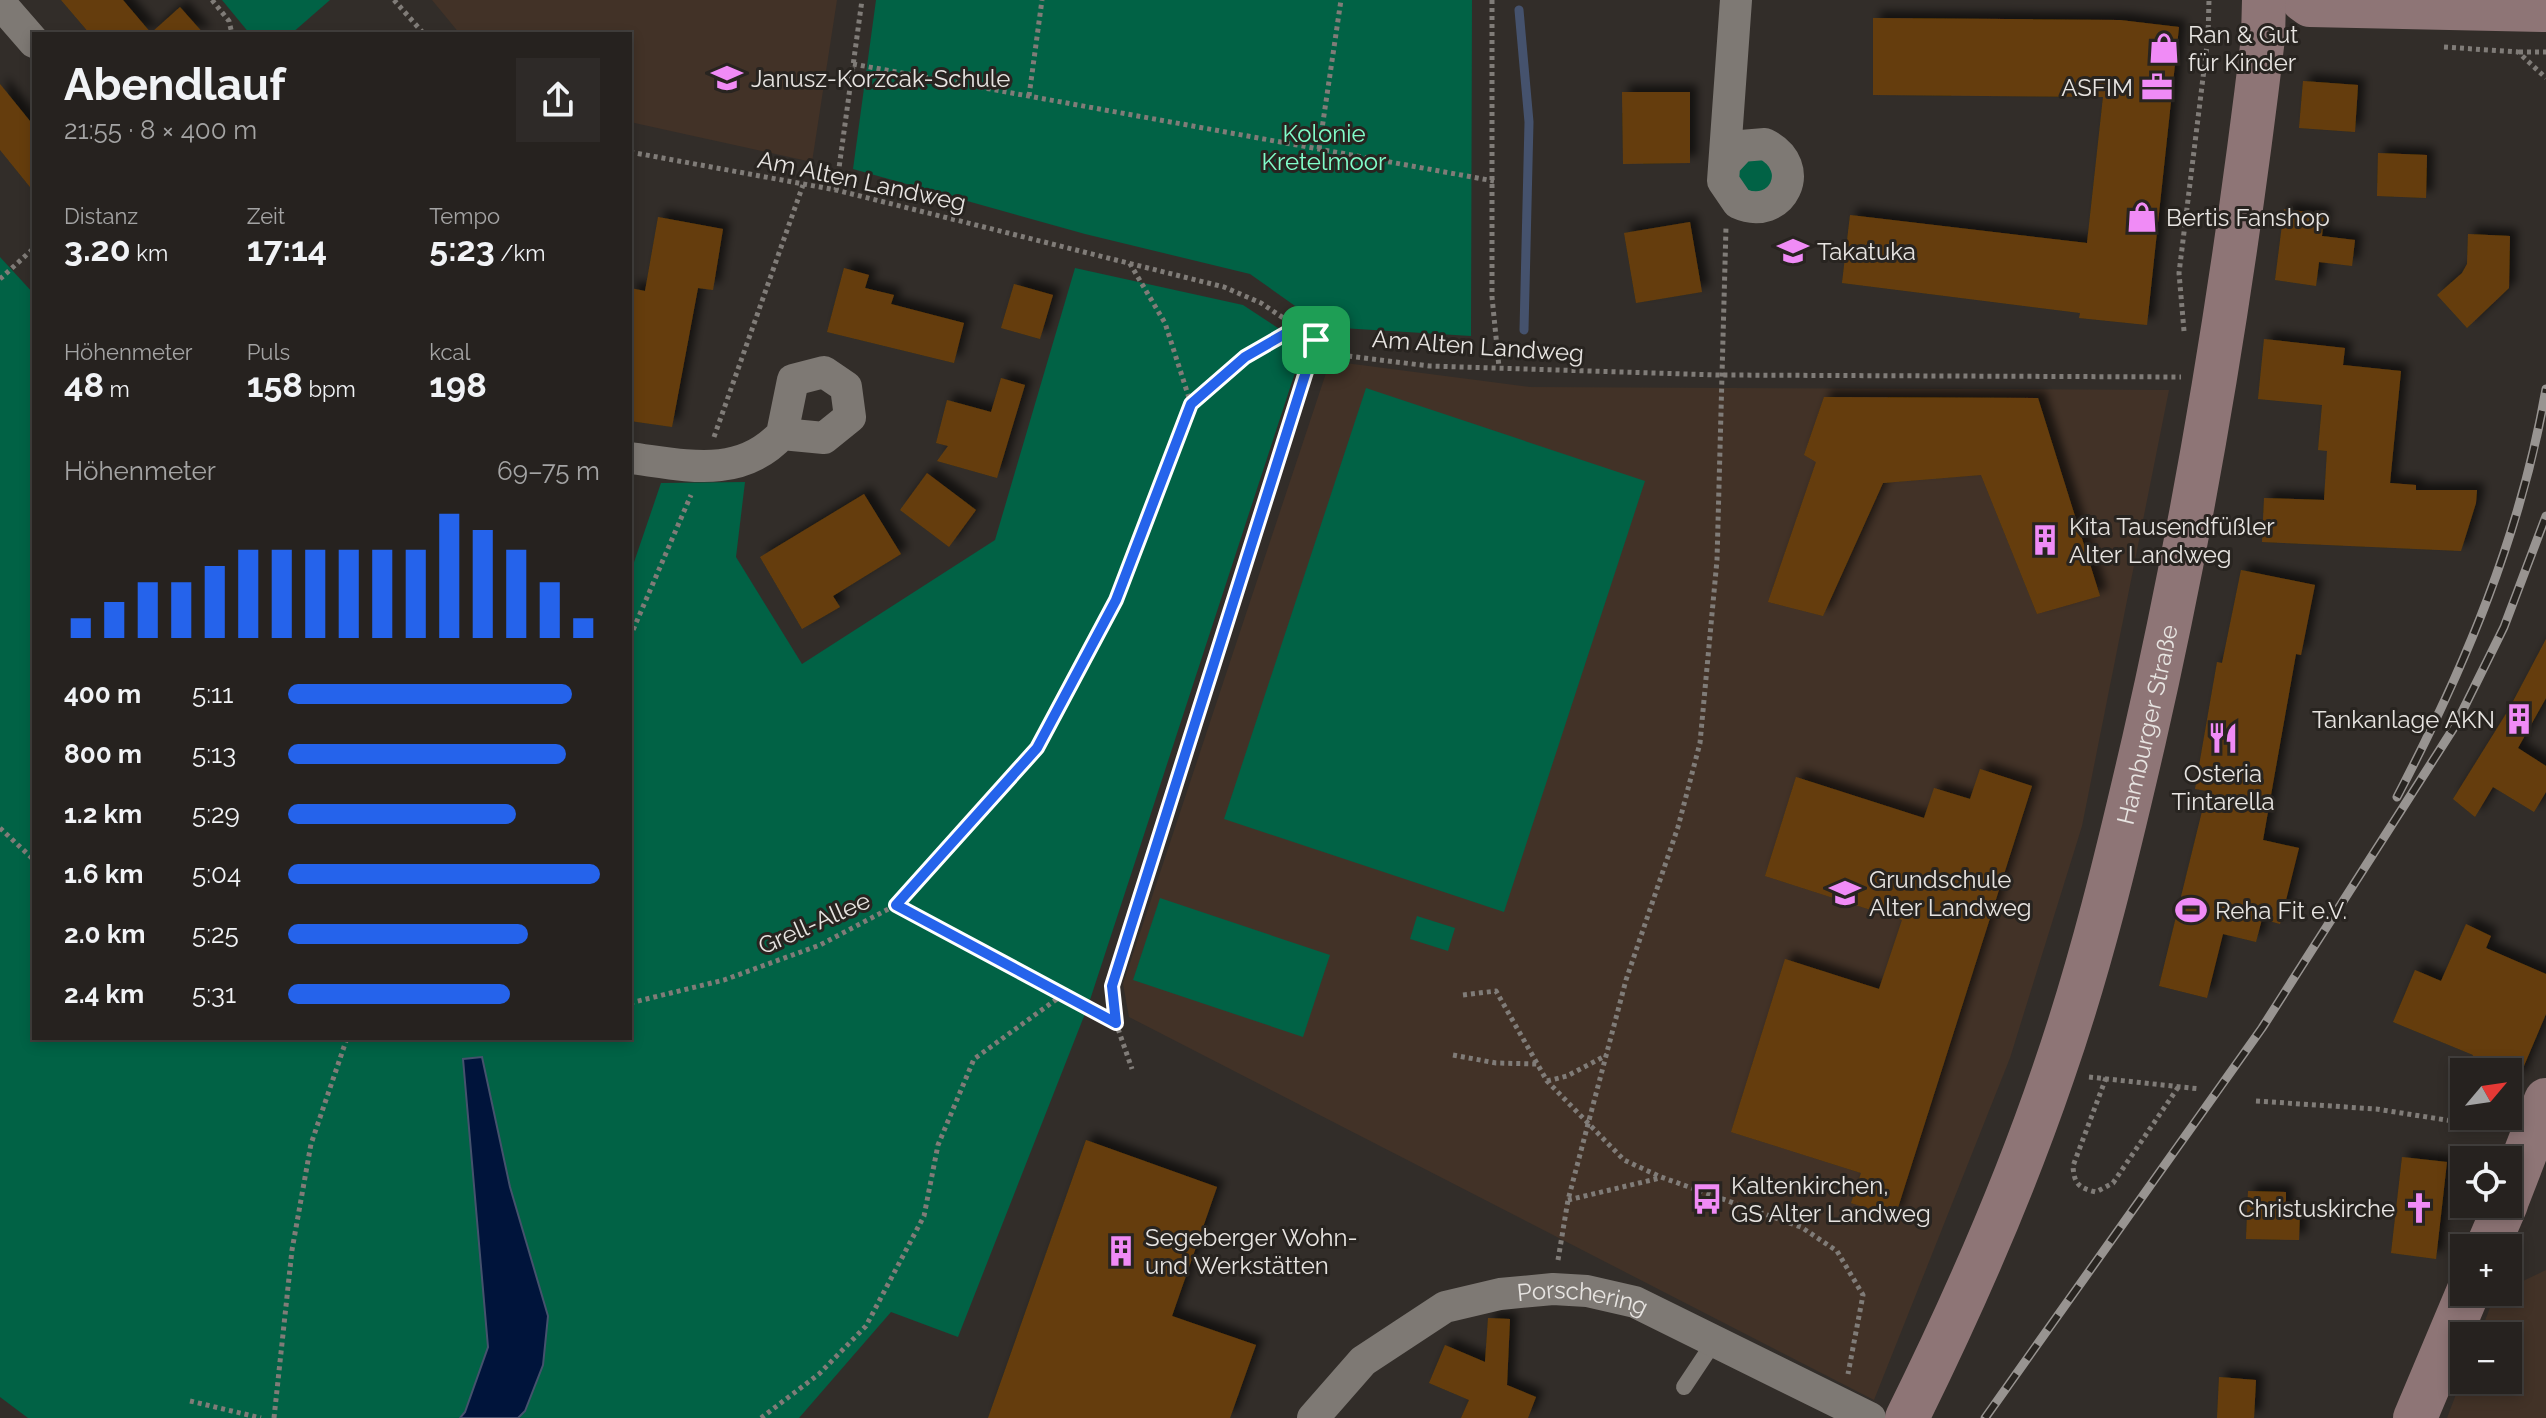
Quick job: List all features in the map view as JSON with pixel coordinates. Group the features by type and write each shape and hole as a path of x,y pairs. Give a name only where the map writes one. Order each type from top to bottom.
{"main road":[{"name":"Hamburger Straße","path":"1907,1418 1959,1314 2053,1074 2112,876 2169,632 2229,295 2261,53 2264,0"},
{"path":"2303,0 2310,5 2546,10"},
{"path":"2494,1234 2526,1166"},
{"path":"2415,1418 2462,1306"}],"street":[{"path":"1726,176 1725,119 1736,0"},
{"path":"0,3 32,40"},
{"path":"632,458 703,467 745,461 766,451 782,434"},
{"name":"Porschering","path":"1313,1418 1363,1361 1445,1307 1500,1294 1553,1289 1587,1291 1635,1302 1716,1339 1870,1418"}],"lane":[{"path":"1684,1387 1716,1339"}],"path":[{"path":"212,0 229,21 232,32"},
{"path":"394,0 422,32"},
{"path":"836,190 862,0"},
{"path":"1029,96 1042,0"},
{"path":"1319,149 1341,0"},
{"path":"1492,0 1492,297 1499,367"},
{"path":"2185,339 2179,273 2208,37 2209,0"},
{"path":"2518,52 2546,52"},
{"path":"853,64 1494,181"},
{"name":"Am Alten Landweg","path":"632,152 836,190 1224,287 1261,303 1316,340 1348,356 1429,366 1719,375 2065,379 2151,375 2189,378 2188,370"},
{"path":"1553,1289 1568,1200 1626,980 1678,827 1700,743 1717,560 1726,176"},
{"path":"632,632 703,467 803,185"},
{"path":"0,279 32,250"},
{"path":"1129,262 1165,323 1191,404 1245,357 1297,327"},
{"path":"1132,1069 1116,1023 1112,986 1316,340"},
{"name":"Grell-Allee","path":"632,1003 724,980 793,955 820,945 896,905 1037,748 1116,600 1191,404"},
{"path":"0,828 32,858"},
{"path":"896,905 1116,1023"},
{"path":"1463,995 1496,991 1547,1081 1624,1160 1661,1177 1801,1227 1837,1251 1863,1295 1846,1385 1838,1401"},
{"path":"761,1418 819,1374 866,1326 924,1216 938,1145 974,1059 1061,996"},
{"path":"274,1418 292,1250 311,1144 346,1040"},
{"path":"1453,1055 1496,1063 1538,1064"},
{"path":"1547,1081 1567,1076 1607,1055"},
{"path":"2179,1086 2113,1183 2096,1192 2081,1188 2074,1180 2073,1166 2106,1078 2179,1086 2200,1089"},
{"path":"2256,1101 2376,1109 2526,1166"},
{"path":"1568,1200 1661,1177"},
{"path":"190,1401 261,1418"}],"shaded area":[{"name":"Janusz-Korzcak-Schule","path":"432,0 837,0 812,162 632,122 632,32 458,32"},
{"path":"1330,361 1530,387 2169,390 2082,826 2010,1058 1874,1400 1129,1017 1123,984"},
{"path":"2546,1270 2546,1418 2447,1418 2456,1394 2522,1394 2522,1322 2484,1322 2491,1306 2522,1306 2522,1281"}],"green space":[{"path":"222,0 330,0 293,32 248,32"},
{"name":"Kolonie Kretelmoor","path":"876,0 1472,0 1471,336 1325,327 1250,274 1085,234 853,169"},
{"path":"1741,146 1789,174 1746,207 1731,154"},
{"path":"0,257 32,292 32,1040 632,1040 632,568 661,483 745,482 736,557 802,664 995,540 1075,268 1243,305 1304,345 1088,1006 958,1337 891,1312 799,1418 28,1418 0,1397"},
{"path":"1366,388 1645,481 1504,912 1224,819"},
{"path":"1160,898 1330,955 1303,1037 1133,980"},
{"path":"1417,916 1455,928 1448,951 1410,939"}],"water":[{"path":"482,1057 510,1187 548,1316 543,1365 525,1411 518,1418 460,1418 465,1412 488,1347 463,1059"}],"building":[{"path":"61,0 123,0 150,32 88,32"},
{"path":"180,7 202,32 152,32"},
{"path":"1873,18 2120,20 2179,27 2147,325 2079,318 2080,313 1842,283 1850,215 2087,243 2103,97 1873,95"},
{"path":"2303,81 2358,85 2355,132 2299,128"},
{"path":"0,84 32,124 32,190 0,150"},
{"path":"1622,92 1690,92 1690,163 1623,164"},
{"path":"2378,153 2427,155 2426,198 2377,196"},
{"path":"2284,209 2324,214 2322,236 2355,240 2352,266 2319,262 2316,286 2275,280"},
{"path":"658,217 723,229 713,290 698,288 672,427 632,421 632,288 645,291"},
{"path":"1690,222 1702,292 1636,303 1624,233"},
{"path":"2468,234 2510,236 2509,288 2467,328 2437,295 2462,273 2467,264"},
{"path":"844,268 869,275 865,288 894,295 891,304 964,323 954,363 827,332"},
{"path":"1014,284 1053,295 1040,339 1001,328"},
{"path":"2264,339 2345,348 2343,365 2401,371 2390,483 2416,485 2416,490 2477,490 2461,551 2262,542 2264,498 2324,500 2327,451 2318,450 2322,405 2258,399"},
{"path":"1001,378 1025,385 997,478 937,461 948,446 936,443 947,400 991,412"},
{"name":"Kita Tausendfüßler Alter Landweg","path":"1824,397 2038,398 2100,596 2037,614 1981,475 1883,483 1823,616 1768,602 1816,462 1804,455"},
{"path":"927,473 976,510 949,547 900,510"},
{"path":"864,494 901,554 833,596 840,607 802,629 760,557"},
{"path":"2241,570 2315,585 2301,655 2296,654 2263,840 2299,848 2280,924 2262,919 2256,942 2223,934 2207,998 2159,986 2207,791 2195,789 2217,662 2222,663"},
{"name":"Tankanlage AKN","path":"2546,639 2546,698 2518,748 2546,766 2546,792 2534,812 2493,787 2475,817 2453,799 2509,709"},
{"path":"1980,769 2032,786 1895,1217 1851,1203 1861,1173 1731,1132 1785,959 1879,989 1902,920 1765,876 1796,777 1924,818 1934,788 1970,799"},
{"path":"2466,924 2491,936 2486,948 2546,974 2546,1014 2522,1071 2522,1058 2472,1058 2473,1055 2393,1022 2415,970 2441,981"},
{"name":"Segeberger Wohn- und Werkstätten","path":"1086,1140 1217,1187 1172,1316 1256,1345 1230,1418 988,1418"},
{"name":"Christuskirche","path":"2402,1157 2447,1162 2436,1259 2391,1253"},
{"path":"2248,1191 2286,1192 2286,1212 2300,1212 2299,1240 2246,1239"},
{"path":"1488,1318 1510,1319 1507,1385 1536,1397 1528,1418 1461,1418 1469,1400 1429,1383 1445,1345 1485,1362"},
{"path":"2219,1377 2256,1380 2254,1418 2217,1418"}],"waterway":[{"path":"1519,10 1529,122 1524,330"}],"railway":[{"path":"2397,797 2445,699 2488,599 2522,496 2546,389"},
{"path":"1985,1418 2262,1028 2455,726 2504,627 2546,516"}],"place":[{"name":"Ran & Gut für Kinder","path":"2164,48"},
{"name":"Janusz-Korzcak-Schule","path":"727,78"},
{"name":"ASFIM","path":"2157,87"},
{"name":"Bertis Fanshop","path":"2142,217"},
{"name":"Takatuka","path":"1793,251"},
{"name":"Kita Tausendfüßler Alter Landweg","path":"2045,540"},
{"name":"Tankanlage AKN","path":"2519,719"},
{"name":"Osteria Tintarella","path":"2223,738"},
{"name":"Grundschule Alter Landweg","path":"1845,893"},
{"name":"Reha Fit e.V.","path":"2191,910"},
{"name":"Kaltenkirchen, GS Alter Landweg","path":"1707,1199"},
{"name":"Christuskirche","path":"2419,1208"},
{"name":"Segeberger Wohn- und Werkstätten","path":"1121,1251"}],"route":[{"path":"1297,327 1316,340 1176,775 1112,986 1116,1023 896,905 1037,748 1116,600 1191,404 1245,357 1297,327"}]}
